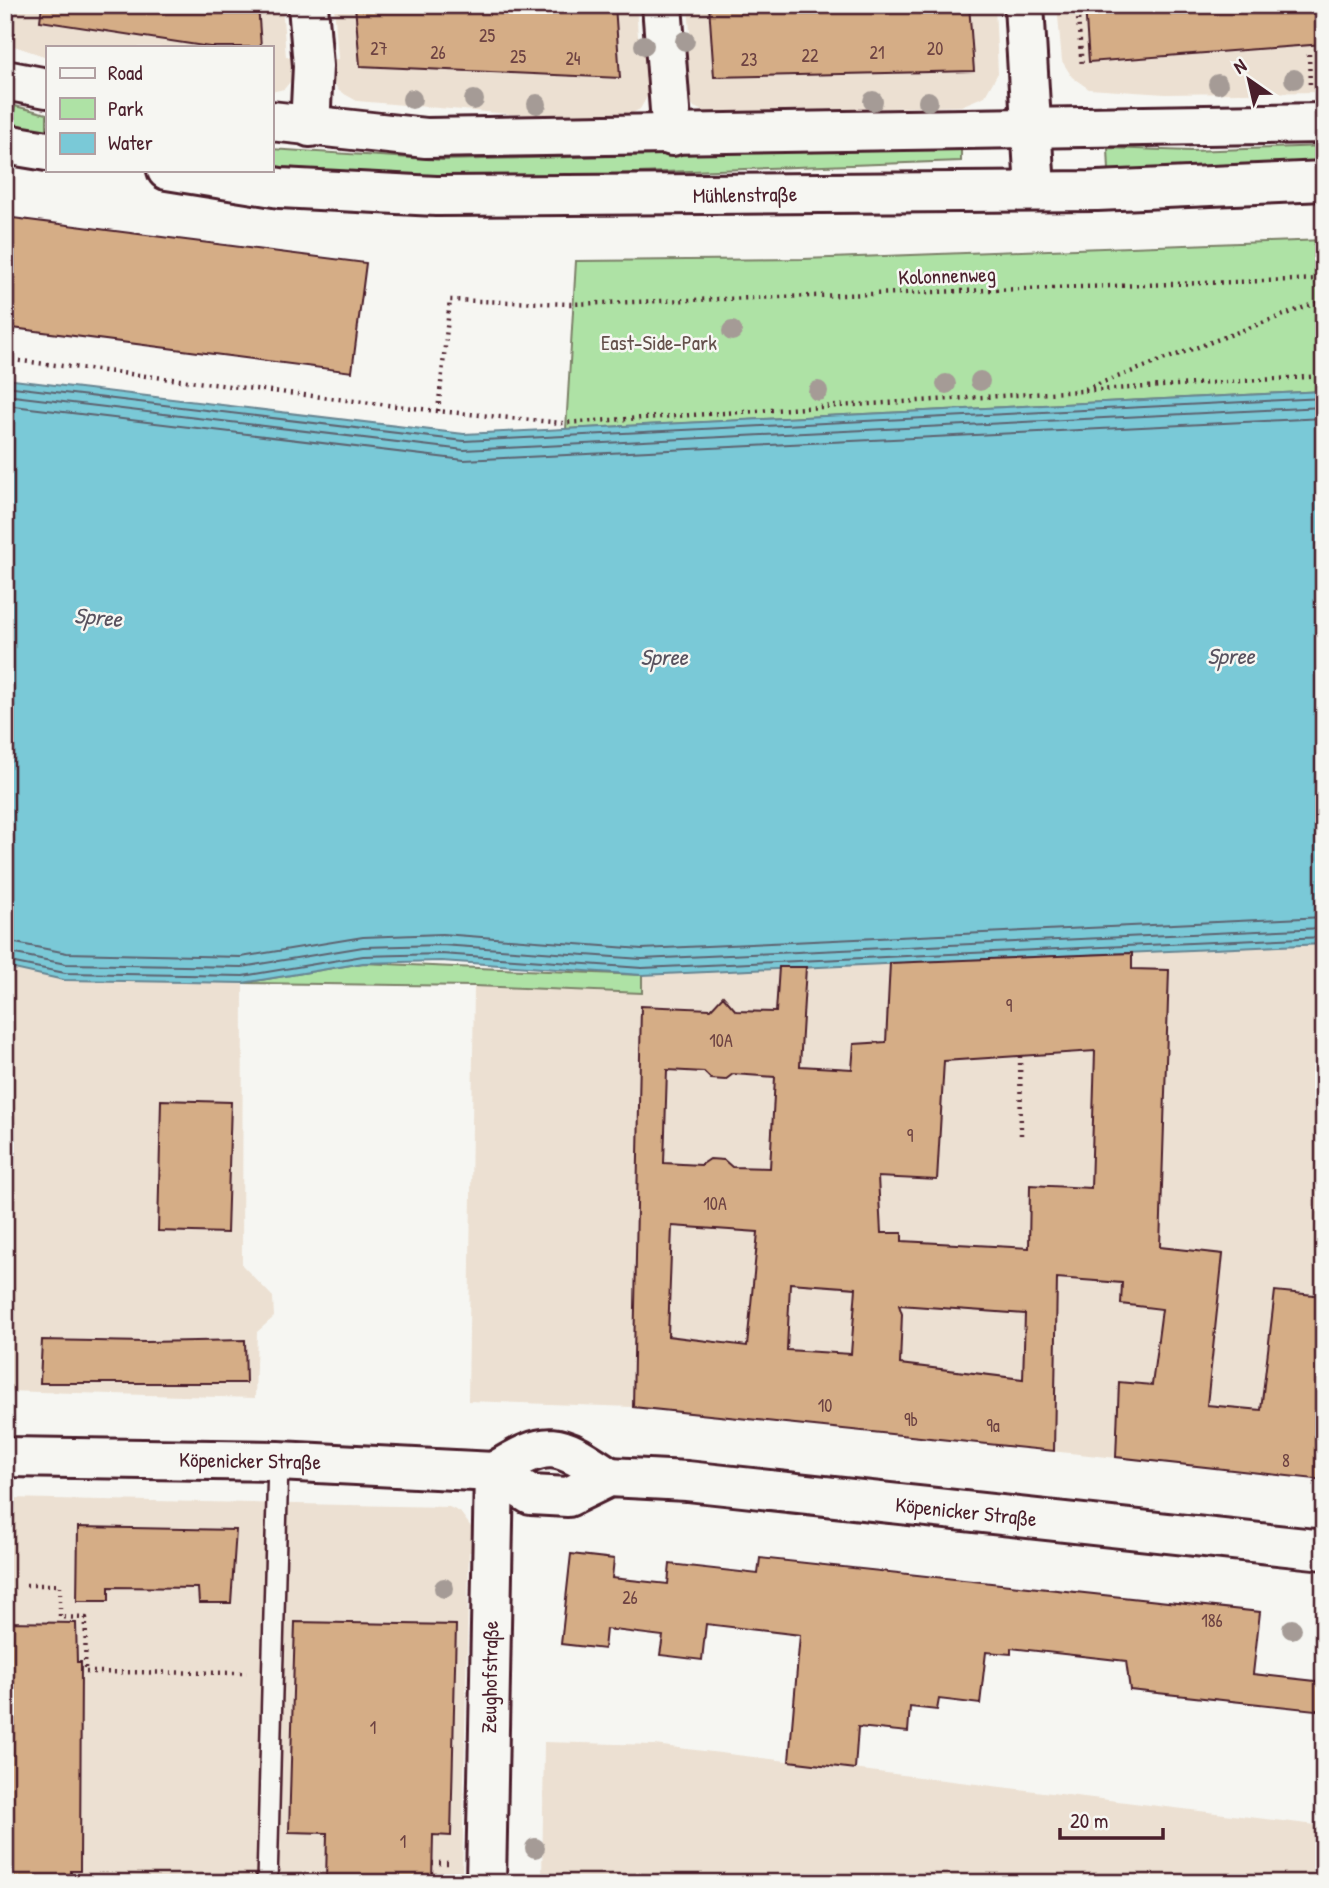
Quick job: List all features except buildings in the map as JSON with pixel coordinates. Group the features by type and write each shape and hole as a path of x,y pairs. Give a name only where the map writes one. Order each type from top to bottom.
{"main road":[{"path":"308,5 313,66 310,127"},
{"path":"662,5 672,136"},
{"path":"1024,5 1035,190"},
{"path":"5,80 46,88"},
{"path":"273,121 426,138 672,136 1324,123"},
{"path":"5,144 46,150"},
{"name":"Mühlenstraße","path":"179,172 279,188 436,196 1097,191 1324,181"},
{"name":"Köpenicker Straße","path":"5,1457 278,1461 494,1472 531,1495 568,1497 609,1477 687,1481 1324,1550"},
{"name":"Zeughofstraße","path":"486,1883 494,1472"}],"lane":[{"path":"267,1883 278,1461"}],"path":[{"path":"1077,5 1082,67"},
{"path":"1309,54 1310,87"},
{"name":"Kolonnenweg","path":"438,411 450,300 571,304 1324,279"},
{"path":"1079,391 1324,300"},
{"path":"5,359 438,411 562,423 1324,376"},
{"path":"1020,1056 1021,1135"},
{"path":"26,1585 60,1585 60,1617 86,1618 85,1672 272,1673"},
{"path":"432,1863 442,1863"}],"shaded area":[{"path":"5,5 282,5 286,57 296,57 295,76 284,89 273,92 273,46 46,46 46,57 5,43"},
{"path":"334,5 636,5 638,36 649,36 651,90 640,109 625,117 509,114 357,101 339,91 329,75 328,60 338,59"},
{"path":"688,5 995,5 998,73 985,96 961,106 707,113 694,107 687,97 680,34 690,33"},
{"path":"1057,5 1324,5 1324,92 1165,94 1089,89 1072,77 1062,61"},
{"path":"1324,943 1324,1480 633,1407 468,1401 474,986 641,993 642,975"},
{"path":"5,967 64,980 243,983 242,1265 273,1297 274,1317 257,1332 255,1398 5,1391"},
{"path":"5,1498 449,1507 460,1512 477,1535 475,1552 469,1552 462,1883 5,1883"},
{"path":"544,1742 654,1745 1324,1826 1318,1883 542,1883"}],"green space":[{"path":"15,106 46,114 46,134 11,127"},
{"path":"1324,146 1324,163 1109,171 1108,148 1191,151"},
{"path":"961,148 961,161 442,180 273,166 273,149 442,160"},
{"name":"East-Side-Park","path":"1324,240 1324,391 566,429 576,261 803,259"},
{"path":"363,963 642,975 642,993 474,986 243,983"}],"water":[{"name":"Spree","path":"5,379 464,434 1324,391 1324,944 642,975 441,961 363,963 243,983 64,980 5,967"}]}
